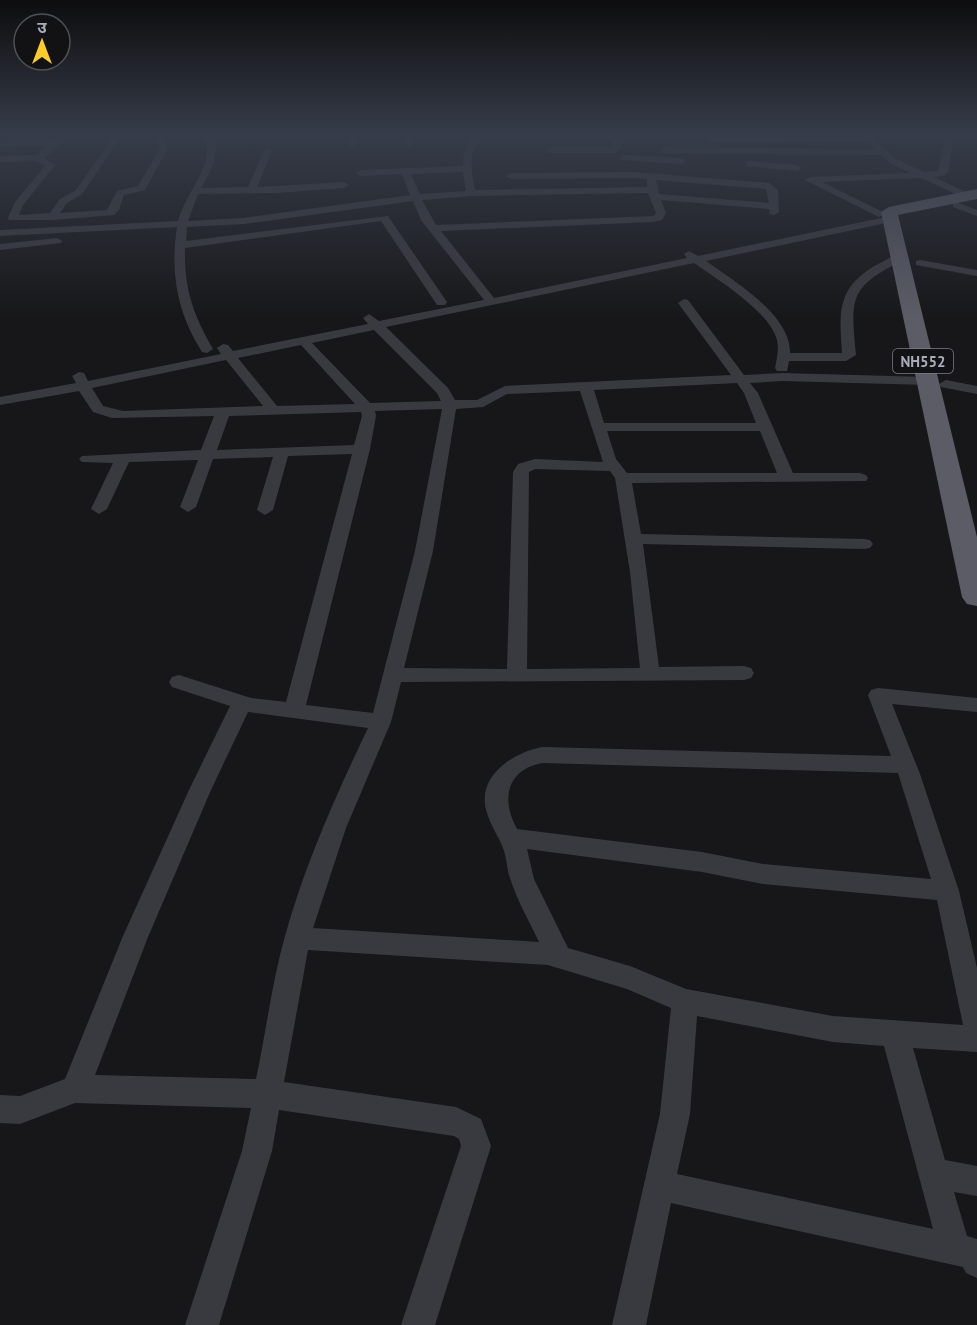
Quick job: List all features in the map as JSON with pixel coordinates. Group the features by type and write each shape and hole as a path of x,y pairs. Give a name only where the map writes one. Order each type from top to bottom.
{"highway":[{"path":"894,214 971,202"},
{"name":"NH552","path":"894,214 910,260 977,597"},
{"name":"NH552","path":"936,383 970,477"}],"street":[{"path":"25,196 12,217 21,219 113,212 119,196"},
{"path":"52,217 63,201 72,196"},
{"path":"192,196 183,224 181,245 181,281 188,315 273,410"},
{"path":"0,239 0,233 244,221 431,196"},
{"path":"433,228 653,219 658,218 661,213 655,196"},
{"path":"669,196 774,209 773,196"},
{"path":"849,196 894,214"},
{"path":"414,197 433,228 487,297"},
{"path":"0,389 83,377 894,214"},
{"path":"181,245 384,218 441,302"},
{"path":"0,247 71,239 127,227"},
{"path":"691,255 741,292 771,321 783,337 782,377"},
{"path":"783,357 846,357 849,355 847,306 851,289 860,280 910,260 977,273"},
{"path":"110,368 219,350 303,340 441,302 487,297"},
{"path":"684,303 741,379 757,405 787,478"},
{"path":"202,1325 257,1151 297,938 308,897 326,847 381,722 424,551 448,405 443,391 372,320"},
{"path":"294,712 368,425 366,407 303,340"},
{"path":"0,401 83,377"},
{"path":"83,377 96,409 106,414 478,404 487,402 497,392 505,390 782,377 936,383 977,390"},
{"path":"586,387 599,427 618,472 633,539 639,572 650,674"},
{"path":"188,507 223,412"},
{"path":"599,427 765,427"},
{"path":"87,459 362,449"},
{"path":"265,510 282,452"},
{"path":"99,509 123,458"},
{"path":"517,676 521,472 523,468 535,464 618,472 787,478 860,478"},
{"path":"633,539 864,544"},
{"path":"393,675 744,673"},
{"path":"179,682 242,703 294,712 381,722"},
{"path":"977,705 878,695 905,765 947,891 977,1027"},
{"path":"75,1089 136,936 155,897 200,789 242,703"},
{"path":"560,958 521,877 516,852 498,810 496,800 506,775 517,762 529,757 905,765"},
{"path":"509,837 702,862 763,874 947,891"},
{"path":"297,938 549,954 630,978 685,1001 833,1029 977,1039"},
{"path":"629,1325 675,1114 685,1001"},
{"path":"895,1034 936,1174 966,1256"},
{"path":"0,1109 20,1110 75,1089 267,1094 456,1122 471,1129 476,1146 418,1325"},
{"path":"936,1174 977,1181"},
{"path":"659,1185 966,1256"}]}
